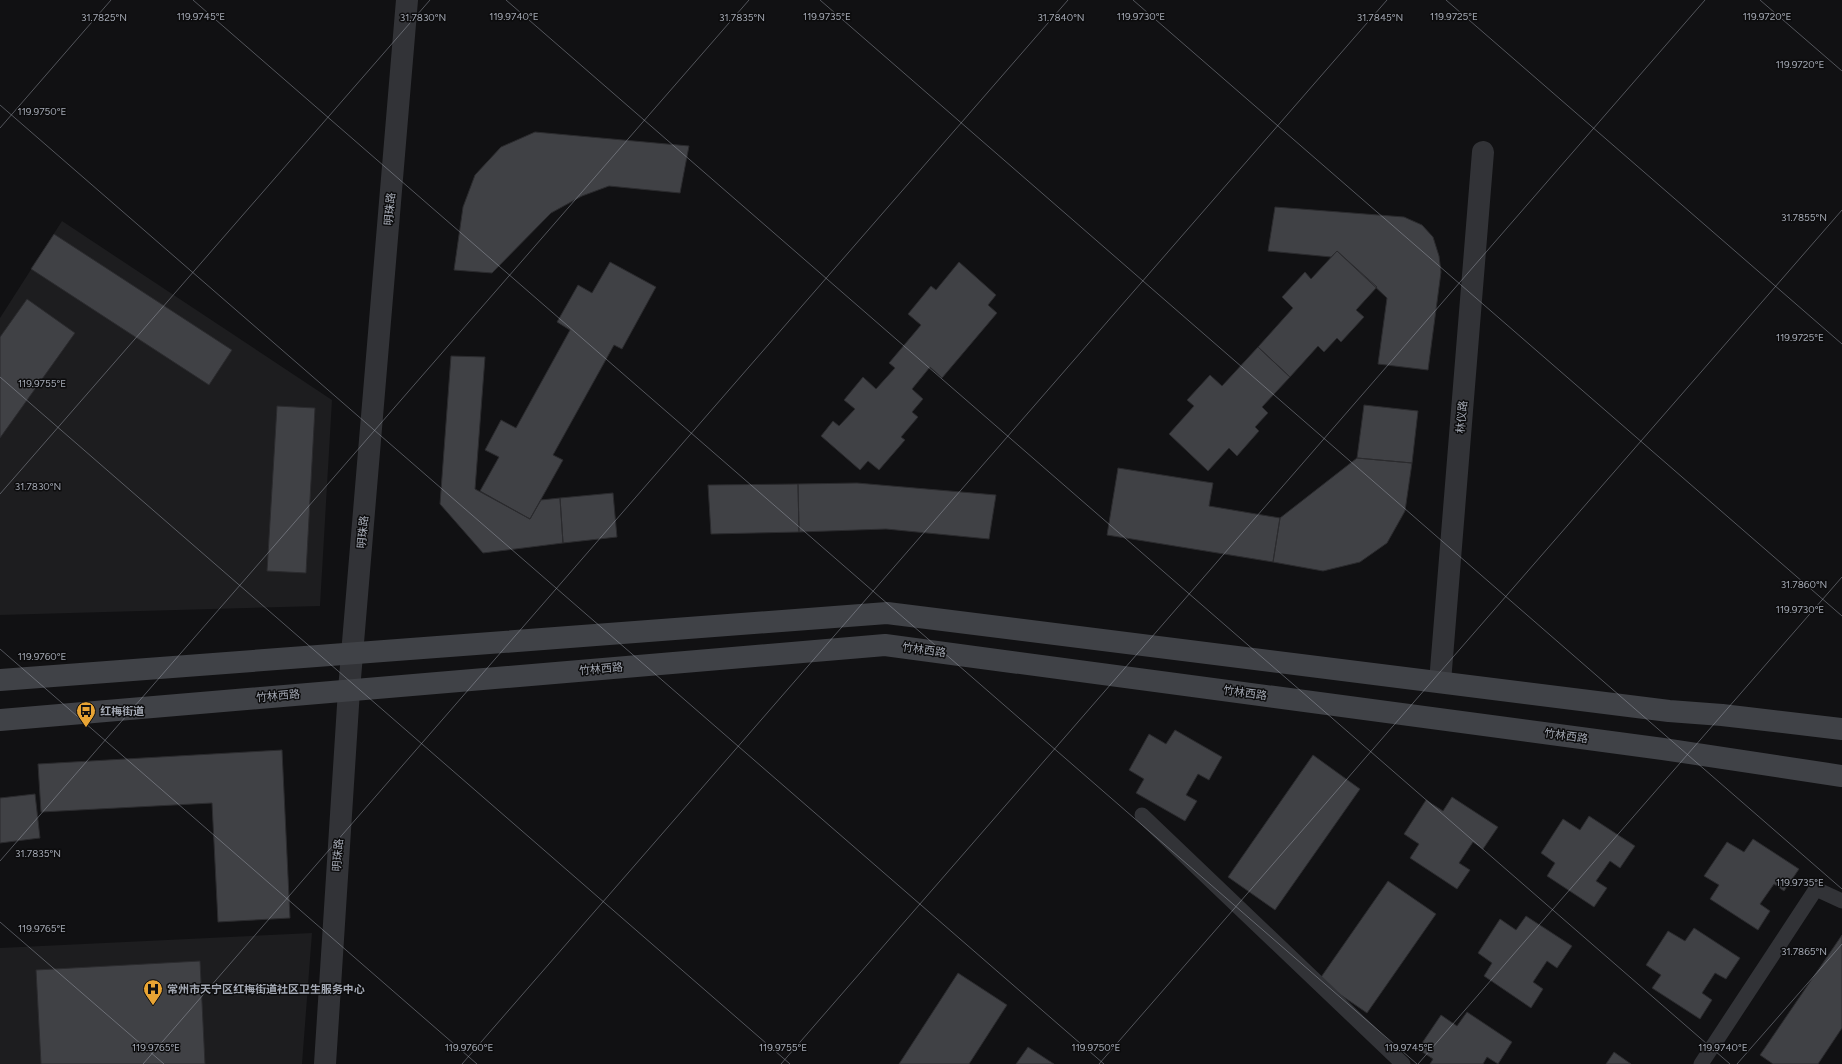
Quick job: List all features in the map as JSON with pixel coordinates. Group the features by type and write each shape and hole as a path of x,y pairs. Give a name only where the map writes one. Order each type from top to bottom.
{"main road":[{"path":"0,680 887,613 1669,711 1722,715 1842,729"},
{"name":"竹林西路","path":"0,720 885,645 1663,749 1842,776"}],"street":[{"name":"明珠路","path":"325,1064 349,690 407,0"},
{"name":"林仪路","path":"1440,682 1483,152"}],"lane":[{"path":"1142,815 1403,1064"},
{"path":"1701,1064 1816,889 1842,902"}],"shaded area":[{"path":"62,221 332,400 320,606 0,615 0,318"},
{"name":"常州市天宁区红梅街道社区卫生服务中心","path":"312,933 302,1064 0,1064 0,948"}],"building":[{"path":"535,132 689,146 680,193 609,186 582,196 551,213 492,273 454,270 463,207 475,175 501,147"},
{"path":"1275,207 1404,217 1422,225 1433,237 1439,256 1441,272 1428,370 1378,364 1387,298 1337,251 1331,257 1268,251"},
{"path":"54,234 232,350 209,385 31,269"},
{"path":"1337,251 1377,287 1356,310 1364,317 1341,342 1337,338 1324,352 1318,346 1290,377 1258,347 1293,308 1282,297 1305,272 1311,279"},
{"path":"610,262 656,287 622,349 614,345 553,455 563,460 530,519 480,491 499,457 485,450 501,420 516,428 570,330 557,322 578,285 592,293"},
{"path":"959,262 996,295 988,305 997,313 942,378 930,367 912,389 923,399 912,412 918,417 901,437 905,440 879,470 868,461 860,470 821,436 833,421 839,426 855,409 844,400 863,377 876,389 895,368 889,363 921,325 908,314 931,286 936,290"},
{"path":"27,299 75,333 0,438 0,337"},
{"path":"1258,347 1290,377 1262,407 1268,413 1255,427 1259,431 1237,456 1229,448 1208,471 1169,434 1194,406 1187,400 1210,375 1222,386"},
{"path":"451,356 485,357 475,489 530,519 541,500 560,498 563,543 483,553 440,504"},
{"path":"1364,405 1418,411 1412,463 1357,458"},
{"path":"277,406 315,408 306,573 267,571"},
{"path":"1357,458 1412,463 1405,511 1387,543 1360,562 1323,571 1273,562 1280,518"},
{"path":"1118,468 1213,483 1209,506 1280,518 1273,562 1107,535"},
{"path":"857,483 996,495 989,539 886,529 799,532 798,484"},
{"path":"798,484 799,532 711,534 708,485"},
{"path":"613,493 617,537 563,543 560,498"},
{"path":"1175,730 1222,757 1209,780 1198,774 1186,795 1197,801 1185,821 1136,793 1144,779 1129,770 1149,734 1166,744"},
{"path":"282,750 290,918 218,922 212,803 41,812 38,764"},
{"path":"1313,755 1360,789 1275,910 1228,877"},
{"path":"35,794 40,838 0,843 0,798"},
{"path":"1452,797 1498,827 1483,849 1473,842 1459,863 1470,870 1457,889 1410,858 1419,844 1404,834 1426,800 1443,811"},
{"path":"1589,816 1635,846 1620,868 1610,861 1596,881 1607,888 1594,907 1547,876 1555,863 1541,853 1563,819 1580,830"},
{"path":"1753,839 1799,869 1784,891 1774,884 1760,904 1770,911 1758,930 1710,899 1719,885 1704,876 1727,842 1744,852"},
{"path":"1388,881 1436,914 1367,1013 1319,980"},
{"path":"1526,916 1572,946 1557,968 1547,961 1533,982 1543,989 1531,1008 1484,976 1492,963 1478,953 1500,919 1516,930"},
{"path":"1694,928 1740,958 1726,979 1715,973 1702,993 1712,1000 1700,1019 1652,988 1661,975 1646,965 1668,931 1685,941"},
{"path":"1842,935 1842,1028 1818,1064 1773,1064 1760,1055"},
{"path":"200,961 205,1064 41,1064 36,970"},
{"path":"958,973 1007,1005 969,1064 899,1064"},
{"path":"1467,1012 1512,1042 1498,1064 1487,1057 1483,1064 1430,1064 1433,1059 1418,1049 1441,1015 1457,1026"},
{"path":"1028,1047 1054,1064 1016,1064"},
{"path":"1614,1052 1631,1064 1606,1064"}],"place":[{"name":"红梅街道","path":"86,728"},
{"name":"常州市天宁区红梅街道社区卫生服务中心","path":"153,1006"}]}
